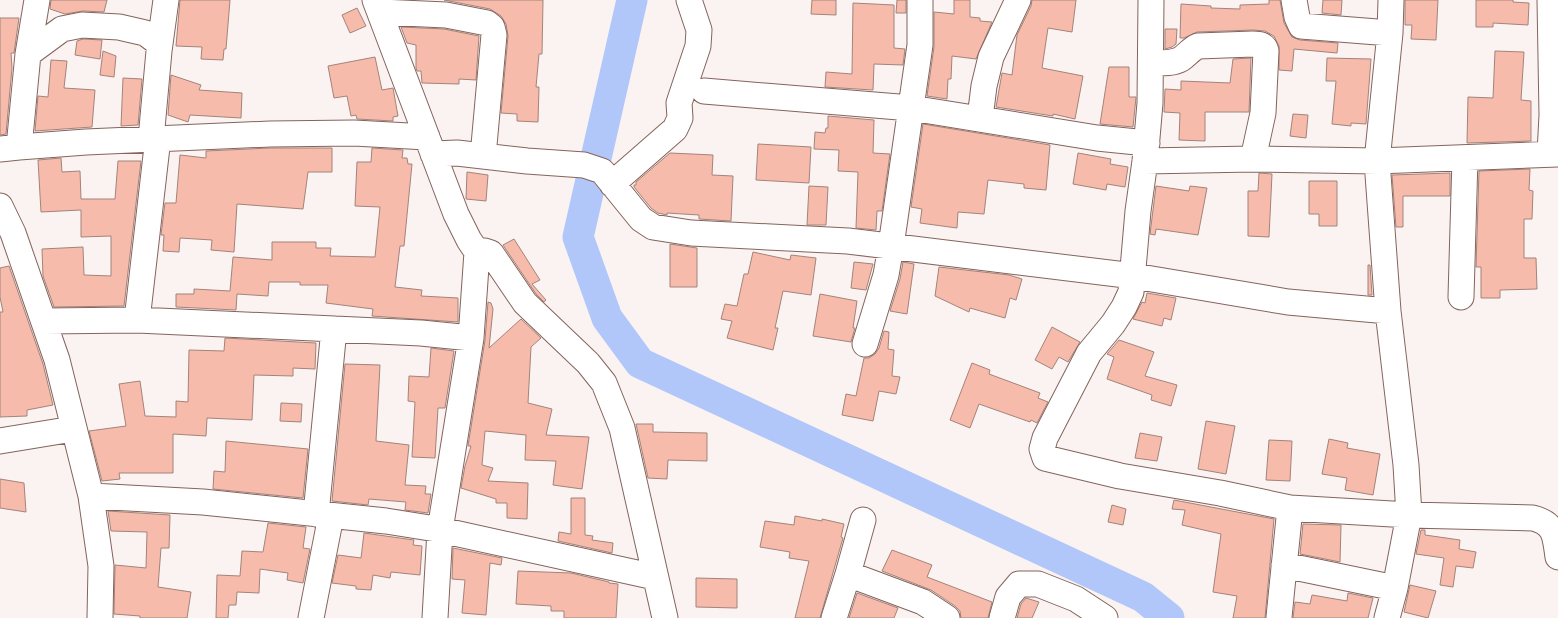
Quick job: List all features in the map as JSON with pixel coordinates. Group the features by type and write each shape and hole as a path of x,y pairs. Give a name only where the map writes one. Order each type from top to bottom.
{"street":[{"path":"37,0 9,148 154,138 354,133 438,149 527,161 599,174 641,219 653,227 691,233 828,239 891,246 1134,276 1288,302 1388,311"},
{"path":"137,320 154,138 160,44 166,0"},
{"path":"599,174 675,129 680,118 679,104 698,46 699,30 689,0"},
{"path":"865,344 886,275 891,246 920,45 920,0"},
{"path":"980,118 984,86 991,56 1018,0"},
{"path":"1151,0 1151,63 1146,152 1138,211 1134,276 1131,292 1113,324 1088,353 1045,438 1042,449 1045,458 1120,476 1220,493 1290,508 1538,520 1550,526 1554,533 1558,557"},
{"path":"1294,0 1297,17 1301,26 1390,33"},
{"path":"1387,618 1395,588 1409,515 1406,465 1388,311 1377,161 1392,0"},
{"path":"704,91 911,108 1097,138 1146,152 1253,159 1377,161 1554,154 1552,115 1553,3"},
{"path":"377,6 446,15 487,23 492,27 494,35 483,156"},
{"path":"377,6 438,149 456,214 469,240 481,251 491,253 524,303 588,362 604,383 622,428 647,575 665,618"},
{"path":"28,54 62,29 82,25 119,27 145,33 160,44"},
{"path":"1151,63 1164,63 1180,59 1191,49 1198,46 1261,44 1265,47 1263,113 1253,159"},
{"path":"1461,297 1465,158"},
{"path":"0,206 6,234 45,321 57,360 91,496 101,566 100,618"},
{"path":"435,618 440,530 471,338 481,251"},
{"path":"45,321 137,320 421,333 471,338"},
{"path":"311,618 324,515 334,329"},
{"path":"0,441 73,429"},
{"path":"91,496 203,502 386,522 440,530 647,575"},
{"path":"1279,617 1290,508"},
{"path":"834,618 864,520"},
{"path":"1284,565 1395,588"},
{"path":"848,574 910,608 923,602 946,618"},
{"path":"1002,618 1008,597 1019,584 1038,584 1076,599 1105,618"}],"building":[{"path":"51,0 107,0 104,12 83,11 65,14 50,9"},
{"path":"180,0 230,0 226,49 224,49 223,60 201,59 202,47 176,46"},
{"path":"444,0 543,0 542,54 539,54 536,87 539,87 538,122 517,121 517,114 501,113 508,36 506,24 501,16 490,9"},
{"path":"812,0 836,0 836,15 811,14"},
{"path":"897,0 906,0 906,13 896,13"},
{"path":"954,0 970,0 970,17 980,18 980,21 992,22 976,59 952,56 951,79 948,79 947,99 927,96 934,47 934,12 954,14"},
{"path":"1032,0 1076,0 1072,32 1048,28 1042,68 1083,76 1075,119 1053,114 1053,116 996,107 1002,73 1012,75 1017,35"},
{"path":"1269,0 1280,0 1284,23 1292,37 1300,40 1338,43 1337,53 1294,49 1292,71 1279,70 1279,46 1274,36 1265,31 1197,32 1180,38 1181,4 1240,9 1240,5 1269,4"},
{"path":"1323,0 1342,0 1341,15 1322,13"},
{"path":"1405,0 1438,0 1436,40 1411,39 1412,25 1405,25"},
{"path":"1476,0 1513,0 1513,2 1529,3 1528,25 1493,23 1493,27 1476,27"},
{"path":"853,3 894,5 894,48 905,49 903,65 874,64 873,90 825,87 826,72 852,74"},
{"path":"357,8 366,26 350,33 342,15"},
{"path":"0,18 19,18 14,53 11,53 12,68 6,134 0,135"},
{"path":"401,27 444,29 479,36 476,80 459,79 459,84 422,83 421,71 417,71 416,68 416,45 407,43"},
{"path":"1165,29 1177,29 1176,44 1165,49"},
{"path":"83,39 102,40 100,59 75,55 77,41"},
{"path":"103,51 116,56 114,77 100,75"},
{"path":"1495,51 1524,52 1521,100 1531,101 1531,141 1467,143 1468,97 1493,98"},
{"path":"375,57 382,90 393,88 398,116 393,117 393,121 357,119 356,115 351,116 347,96 334,98 328,66"},
{"path":"1251,58 1249,112 1205,112 1205,141 1179,140 1180,113 1164,112 1165,89 1181,90 1181,81 1230,83 1233,59"},
{"path":"1327,58 1371,59 1366,124 1351,123 1351,126 1332,124 1336,81 1326,81"},
{"path":"51,60 67,61 64,88 95,90 92,127 35,131 38,96 48,97"},
{"path":"1109,67 1129,67 1129,97 1136,97 1133,127 1100,124"},
{"path":"171,75 201,85 199,90 242,93 241,118 190,115 188,122 168,115"},
{"path":"123,78 142,79 138,125 121,126"},
{"path":"1293,114 1308,115 1306,138 1290,136"},
{"path":"828,116 874,120 873,153 890,154 882,211 877,211 876,230 856,228 858,172 838,171 839,150 814,149 815,132 825,133 826,128 828,128"},
{"path":"923,124 1050,145 1046,190 1024,188 1024,184 988,180 984,214 958,212 957,228 920,223 922,209 911,207"},
{"path":"758,144 811,147 809,183 756,180"},
{"path":"332,148 332,172 308,172 303,209 237,204 234,252 211,250 212,240 180,238 179,252 163,251 164,235 161,235 165,203 176,203 180,155 206,158 206,151"},
{"path":"372,148 403,150 402,158 407,158 408,164 412,164 404,246 400,246 395,287 422,290 421,296 458,298 458,322 372,316 373,309 326,303 328,285 300,285 300,282 269,282 268,296 237,294 236,310 176,307 176,294 194,294 194,289 230,291 233,257 272,260 272,242 316,242 316,248 331,248 330,256 375,257 380,207 355,206 357,162 371,162"},
{"path":"670,153 713,155 712,175 733,176 731,221 699,219 699,215 667,213 667,215 658,213 651,208 634,185"},
{"path":"1078,153 1111,159 1110,164 1128,167 1125,187 1107,184 1106,190 1073,184"},
{"path":"61,158 62,172 80,171 81,199 115,199 118,161 141,161 124,306 54,307 43,276 42,249 83,247 84,275 111,276 111,236 81,237 81,210 41,212 38,160"},
{"path":"1530,169 1529,190 1533,191 1532,219 1524,219 1524,258 1536,258 1537,289 1500,290 1500,298 1481,298 1481,267 1476,267 1479,171"},
{"path":"467,172 488,175 486,201 466,199"},
{"path":"1259,173 1272,174 1269,237 1248,236 1248,191 1258,191"},
{"path":"1450,173 1450,196 1403,196 1403,227 1396,227 1392,175"},
{"path":"1309,181 1337,181 1337,226 1319,226 1319,214 1309,214"},
{"path":"809,186 828,187 826,225 807,225"},
{"path":"1156,186 1189,191 1190,186 1207,188 1198,235 1156,229 1155,235 1150,234"},
{"path":"514,239 540,280 532,284 546,300 544,302 536,294 503,245"},
{"path":"670,244 697,248 697,287 670,287"},
{"path":"753,252 790,260 791,255 816,258 811,295 783,291 775,328 778,328 773,350 727,338 732,321 721,319 725,304 737,306 744,274 748,274"},
{"path":"854,262 873,264 866,290 851,288"},
{"path":"903,262 914,264 907,314 890,311"},
{"path":"1368,265 1370,265 1372,295 1368,295"},
{"path":"9,266 43,364 53,405 27,410 27,416 0,417 0,312 3,312 0,297 0,268"},
{"path":"939,267 1009,275 1022,279 1016,300 1010,298 1005,318 970,308 969,312 935,296"},
{"path":"1147,293 1176,298 1171,320 1164,318 1162,326 1133,319 1142,302 1145,303"},
{"path":"820,294 857,301 853,328 855,328 851,342 813,336"},
{"path":"488,302 491,303 493,309 489,348 521,319 541,338 531,347 528,403 552,409 546,435 589,437 582,489 553,485 556,461 525,460 526,435 485,431 482,465 493,468 488,481 528,483 527,519 507,518 507,503 496,503 496,499 461,488 471,446 468,446 485,340"},
{"path":"1052,327 1080,342 1068,362 1059,357 1052,369 1035,360"},
{"path":"884,331 889,332 888,349 894,350 892,376 900,377 896,394 879,391 873,421 842,415 846,394 856,396 864,358 869,358 875,354 879,348"},
{"path":"225,338 316,343 315,369 293,368 293,376 254,375 252,420 207,418 206,436 173,434 173,473 119,473 120,479 102,481 89,431 126,426 119,384 140,381 145,416 176,417 176,401 188,402 189,350 224,351"},
{"path":"1119,340 1154,352 1145,376 1177,385 1171,406 1151,400 1152,395 1107,379 1114,357 1107,354"},
{"path":"431,348 454,351 445,408 438,408 435,458 412,457 415,402 408,401 409,376 429,377"},
{"path":"972,363 990,370 989,374 1040,393 1038,398 1048,402 1037,423 979,404 970,428 950,420"},
{"path":"345,364 380,365 376,441 409,445 405,485 426,486 425,494 431,494 428,513 405,510 406,502 369,499 368,505 332,501"},
{"path":"281,403 302,404 301,422 280,421"},
{"path":"1206,421 1235,426 1226,474 1198,469"},
{"path":"636,424 653,424 653,432 707,433 707,461 668,460 667,479 648,478"},
{"path":"1140,433 1162,437 1157,461 1135,458"},
{"path":"1329,439 1348,443 1347,448 1380,454 1373,495 1345,490 1347,478 1322,474"},
{"path":"1269,440 1292,441 1290,481 1266,480"},
{"path":"226,441 308,449 303,498 213,489 214,471 225,472"},
{"path":"0,479 24,483 26,512 0,508"},
{"path":"571,498 585,498 585,535 593,536 592,540 613,543 612,553 558,541 559,532 571,534"},
{"path":"1174,500 1274,519 1265,618 1233,618 1237,596 1213,592 1221,534 1182,525 1185,510 1172,509"},
{"path":"1112,505 1126,509 1123,525 1108,522"},
{"path":"108,511 170,515 169,548 161,548 158,587 191,592 187,618 140,618 140,616 114,614 115,565 146,568 147,532 111,531"},
{"path":"795,516 844,524 841,537 843,538 820,618 795,618 809,561 789,558 790,552 760,547 765,521 794,525"},
{"path":"268,523 306,527 303,548 310,549 303,583 287,580 288,573 260,569 259,593 237,592 236,605 229,605 228,618 216,618 217,575 240,576 242,551 263,552"},
{"path":"1303,524 1341,525 1340,562 1300,554"},
{"path":"1421,530 1425,530 1425,535 1460,540 1459,549 1476,552 1473,568 1456,566 1453,587 1440,585 1444,558 1416,554"},
{"path":"364,533 414,540 413,545 422,546 420,575 391,572 390,578 373,575 371,590 356,589 356,586 332,583 338,555 361,558"},
{"path":"453,548 502,558 501,565 490,563 486,615 462,613 465,580 452,579"},
{"path":"892,550 932,565 927,577 992,602 988,618 961,618 960,611 955,606 931,590 882,571"},
{"path":"518,571 571,573 618,584 616,618 564,618 564,611 551,611 551,606 516,604"},
{"path":"696,578 737,579 737,608 696,607"},
{"path":"1410,585 1436,591 1428,618 1404,612"},
{"path":"857,593 898,608 894,618 849,618"},
{"path":"1348,593 1373,598 1368,618 1293,618 1295,602 1310,604 1312,595 1347,601"},
{"path":"1026,598 1039,602 1032,618 1017,618 1021,604"}],"waterway":[{"path":"632,0 578,237 607,318 640,363 1143,597 1169,618"}]}
